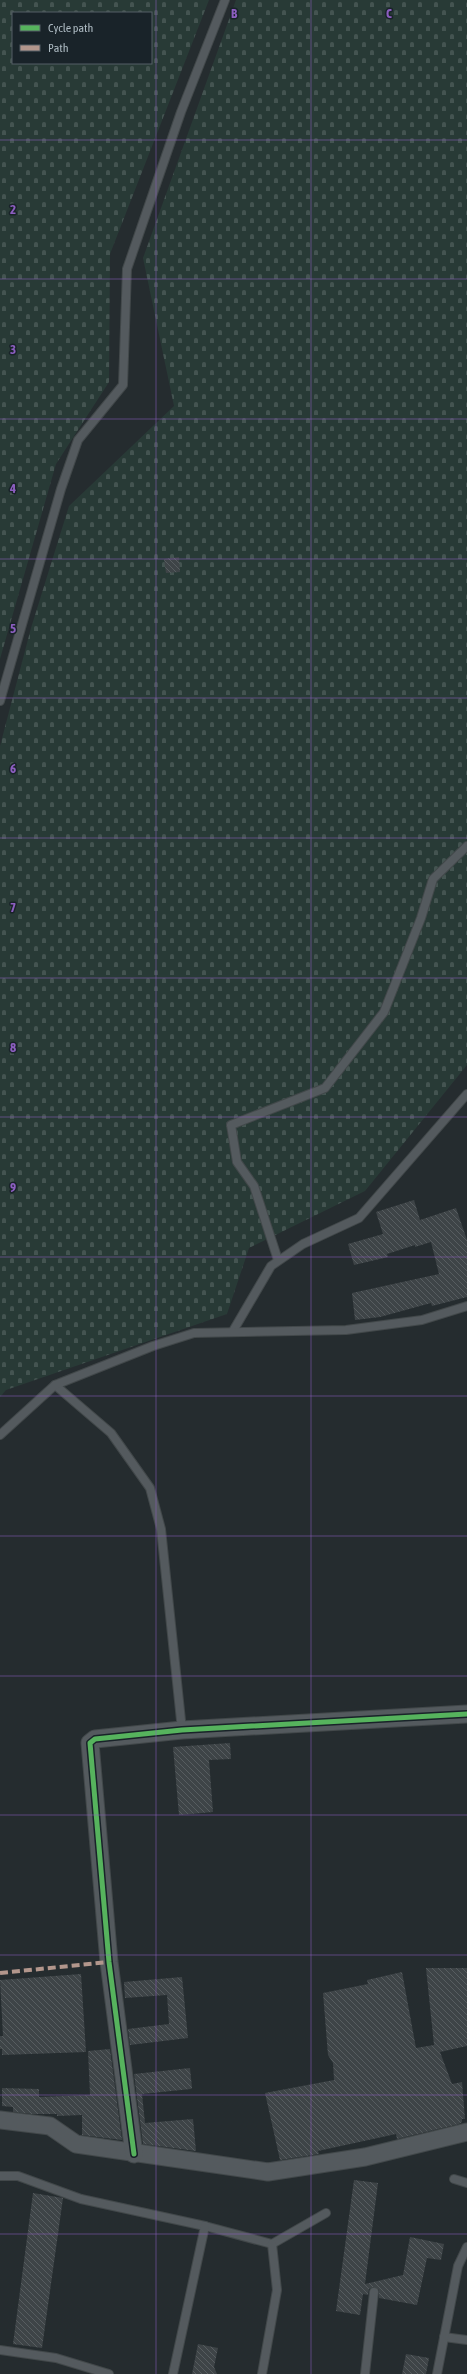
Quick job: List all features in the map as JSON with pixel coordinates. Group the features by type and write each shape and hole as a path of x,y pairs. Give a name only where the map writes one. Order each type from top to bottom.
{"street":[{"path":"134,2154 109,1962 90,1743 95,1739 182,1730 467,1714"},
{"path":"0,2120 50,2126 76,2144 134,2154 268,2172 365,2157 467,2132"}],"lane":[{"path":"0,701 61,489 78,440 123,384 128,269 181,112 225,0"},
{"path":"278,1260 254,1186 238,1162 231,1126 324,1088 384,1012 421,918 433,879 467,846"},
{"path":"233,1331 271,1266 303,1244 359,1218 467,1094"},
{"path":"0,1435 55,1385 153,1346 194,1333 233,1331 346,1330 422,1320 467,1306"},
{"path":"55,1385 111,1433 150,1488 161,1529 182,1730"},
{"path":"0,2176 18,2176 81,2199 204,2226 272,2244 326,2213"},
{"path":"454,2179 467,2183"},
{"path":"173,2374 204,2226"},
{"path":"262,2374 277,2290 272,2244"},
{"path":"437,2374 458,2266 467,2248"},
{"path":"365,2374 374,2292"},
{"path":"444,2337 467,2340"},
{"path":"0,2350 56,2358 109,2374"}],"green space":[{"path":"0,0 209,0 110,254 109,382 56,464 0,659"},
{"path":"236,0 467,0 467,1065 365,1191 249,1248 227,1314 6,1390 0,1397 0,746 31,628 69,506 174,406 143,258"}],"building":[{"path":"179,557 180,572 166,573 164,559"},
{"path":"414,1200 420,1220 456,1208 467,1240 467,1297 432,1306 431,1303 380,1317 355,1320 352,1293 439,1274 431,1242 415,1247 415,1245 387,1254 388,1257 354,1265 348,1244 383,1234 376,1212"},
{"path":"230,1743 231,1759 209,1760 213,1812 179,1815 173,1747"},
{"path":"426,1968 467,1968 467,2046 440,2052 452,2084 462,2082 465,2119 462,2119 462,2122 459,2124 397,2139 396,2134 318,2151 319,2154 280,2160 265,2093 334,2080 333,2063 328,2055 323,1993 368,1984 367,1980 402,1972 416,2048 434,2045"},
{"path":"81,1974 86,2052 2,2055 2,2049 0,2049 0,2036 3,2036 0,1980"},
{"path":"182,1977 188,2038 130,2045 128,2029 169,2024 167,1995 125,1998 124,1982"},
{"path":"110,2049 122,2140 82,2135 82,2115 57,2116 57,2114 13,2112 13,2107 2,2106 2,2088 39,2089 39,2097 90,2095 88,2051"},
{"path":"190,2068 191,2089 142,2094 145,2123 193,2119 196,2151 143,2144 134,2074"},
{"path":"354,2180 378,2183 365,2284 403,2275 410,2237 444,2244 441,2260 427,2258 417,2305 379,2298 379,2290 374,2287 369,2289 368,2295 363,2294 360,2315 336,2311"},
{"path":"33,2193 63,2198 42,2348 13,2344"},
{"path":"198,2344 218,2348 214,2367 217,2374 192,2374"},
{"path":"406,2354 429,2358 426,2374 402,2374"}],"marked path":[{"path":"0,1973 109,1962"}],"cycle path":[{"path":"134,2154 109,1962 90,1743 95,1739 182,1730 467,1714"}]}
